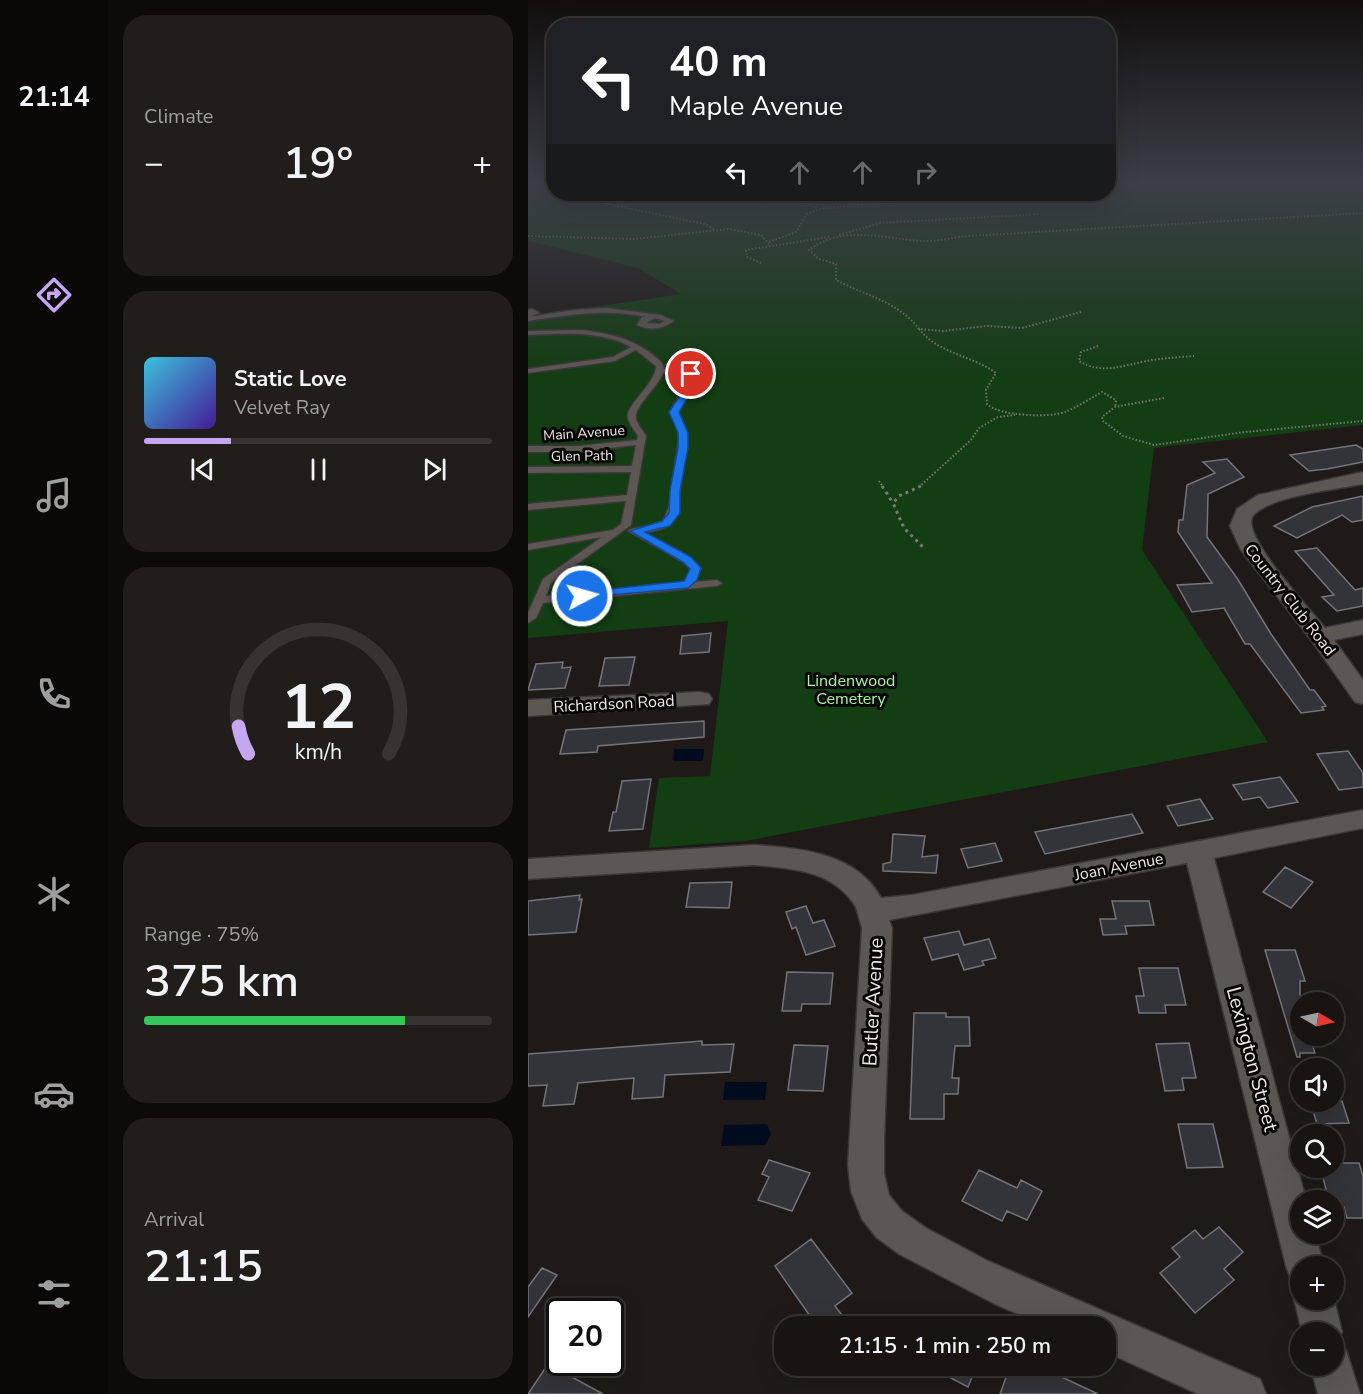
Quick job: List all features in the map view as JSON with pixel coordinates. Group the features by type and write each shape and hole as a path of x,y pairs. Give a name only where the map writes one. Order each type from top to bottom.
{"street":[{"name":"Country Club Road","path":"1363,478 1274,495 1256,503 1241,519 1240,532 1248,546 1320,636 1363,698"},
{"path":"1320,636 1363,627"},
{"name":"Richardson Road","path":"528,708 700,699"},
{"name":"Joan Avenue","path":"874,910 912,906 1363,819"},
{"name":"Lexington Street","path":"1198,852 1302,1256"},
{"path":"528,869 774,854 816,864 841,876 866,896 874,910"},
{"name":"Butler Avenue","path":"874,910 878,937 866,1140 867,1175 874,1205 889,1225 919,1247 1071,1316"},
{"path":"1116,1336 1245,1394"},
{"path":"1334,1376 1339,1394"}],"lane":[{"path":"529,316 599,310 642,312 655,316"},
{"path":"528,333 605,333 651,357 660,365 661,371 656,382 632,412 632,419 642,436 630,498 630,514 620,532 547,581 528,620"},
{"path":"615,359 635,348"},
{"path":"528,371 615,359 651,357"},
{"path":"528,547 635,531 666,524 675,513 675,490 683,448 683,433 674,412 695,377 684,372 661,371"},
{"name":"Main Avenue","path":"528,450 578,449 641,442"},
{"name":"Glen Path","path":"528,470 636,469"},
{"path":"528,507 630,498"},
{"path":"635,531 687,560 696,568 688,584"},
{"path":"539,600 717,583"}],"path":[{"path":"752,248 746,250 747,257 761,263"},
{"path":"810,248 808,250 819,259 836,264 838,269 834,277 836,280 904,312 914,319 919,329 944,349 988,366 996,373 986,390 987,404 992,409 1022,415"},
{"path":"919,329 943,332 987,326 1028,328 1081,312"},
{"path":"1098,346 1081,352 1079,361 1086,367 1109,369 1146,361 1194,356"},
{"path":"893,503 899,496 914,491 936,474 971,440 979,428 999,417 1063,413 1102,392 1116,400 1115,407"},
{"path":"1164,398 1115,407 1102,417 1108,427 1123,436 1154,445 1245,432 1363,421"},
{"path":"879,481 893,503 895,516 916,543 924,548"}],"green space":[{"name":"Lindenwood Cemetery","path":"557,248 1363,248 1363,425 1154,448 1142,550 1268,742 745,841 649,848 659,778 710,776 728,621 528,638 528,317 681,294 638,268"}],"water":[{"path":"674,749 704,749 703,761 673,761"},
{"path":"725,1082 767,1082 765,1100 723,1100"},
{"path":"767,1124 771,1134 765,1145 721,1146 724,1125"}],"building":[{"path":"1356,445 1363,449 1363,462 1327,469 1309,471 1290,455"},
{"path":"1227,459 1244,477 1208,494 1207,537 1237,578 1271,634 1310,690 1314,690 1326,706 1322,707 1324,710 1301,713 1250,644 1245,644 1224,608 1192,612 1177,585 1212,583 1178,532 1179,520 1183,520 1187,485 1215,473 1203,462"},
{"path":"1363,496 1363,520 1352,522 1342,515 1297,538 1274,526 1312,507"},
{"path":"1317,548 1355,590 1363,588 1363,606 1337,611 1322,597 1334,595 1295,551"},
{"path":"711,633 709,652 680,654 682,636"},
{"path":"635,657 629,685 599,686 605,658"},
{"path":"563,662 562,668 571,667 565,688 528,690 536,664"},
{"path":"704,721 704,737 598,746 597,752 560,754 566,730"},
{"path":"1348,751 1363,773 1363,787 1339,790 1317,754"},
{"path":"1280,777 1298,802 1268,808 1260,797 1243,800 1233,785"},
{"path":"651,779 643,829 609,831 613,812 616,812 622,781"},
{"path":"1200,799 1213,819 1178,826 1167,806"},
{"path":"1132,814 1143,833 1045,854 1035,832"},
{"path":"893,834 925,836 922,857 938,855 936,873 883,871 883,864 891,862"},
{"path":"995,843 1002,861 968,868 961,849"},
{"path":"1285,867 1313,882 1291,908 1263,892"},
{"path":"732,882 729,908 686,907 690,883"},
{"path":"580,895 579,900 582,899 576,932 528,935 528,901"},
{"path":"1112,901 1149,901 1154,925 1125,926 1127,934 1103,935 1100,919 1116,919"},
{"path":"806,906 813,923 824,920 835,946 806,955 796,927 792,929 786,912"},
{"path":"959,931 964,945 989,939 996,958 982,961 984,965 964,970 958,954 932,960 924,938"},
{"path":"1265,950 1295,950 1305,981 1300,981 1300,992 1290,992 1290,1034"},
{"path":"1139,968 1178,968 1186,1005 1165,1005 1166,1013 1139,1013 1136,996 1144,996"},
{"path":"787,972 833,973 830,1004 802,1004 801,1011 782,1011"},
{"path":"914,1013 946,1013 946,1017 969,1017 970,1046 955,1046 952,1078 959,1078 958,1094 944,1094 944,1119 910,1119"},
{"path":"702,1041 702,1045 734,1044 730,1072 665,1075 663,1097 632,1099 634,1078 578,1083 574,1104 543,1106 547,1085 528,1086 528,1054"},
{"path":"1189,1043 1196,1078 1182,1078 1184,1090 1165,1091 1156,1044"},
{"path":"794,1045 828,1046 823,1091 788,1090"},
{"path":"1294,1046 1313,1046 1315,1053 1300,1053 1300,1057 1297,1057"},
{"path":"1344,1107 1349,1123 1317,1124 1313,1112 1344,1112"},
{"path":"1178,1124 1213,1124 1223,1167 1187,1168"},
{"path":"769,1160 810,1173 792,1211 758,1200 769,1177 762,1174"},
{"path":"1344,1163 1359,1163 1363,1176 1363,1218 1347,1218 1344,1207 1344,1190 1326,1190 1323,1178 1344,1178"},
{"path":"979,1170 1017,1188 1021,1180 1042,1191 1027,1220 1007,1211 1002,1221 962,1201"},
{"path":"1219,1227 1243,1252 1224,1269 1234,1280 1195,1313 1160,1273 1180,1257 1172,1248 1195,1230 1203,1239"},
{"path":"811,1239 852,1293 835,1306 842,1315 810,1316 775,1266"},
{"path":"542,1268 557,1275 528,1317 528,1287"},
{"path":"546,1367 546,1376 570,1376 603,1394 528,1394"},
{"path":"947,1376 972,1376 968,1387"},
{"path":"1006,1376 1060,1376 1098,1394 1000,1394"}],"route":[{"path":"582,596 688,584 693,578 696,568 687,560 635,531 666,524 675,513 675,490 683,448 683,433 674,412 694,382 695,377 691,374"}]}
